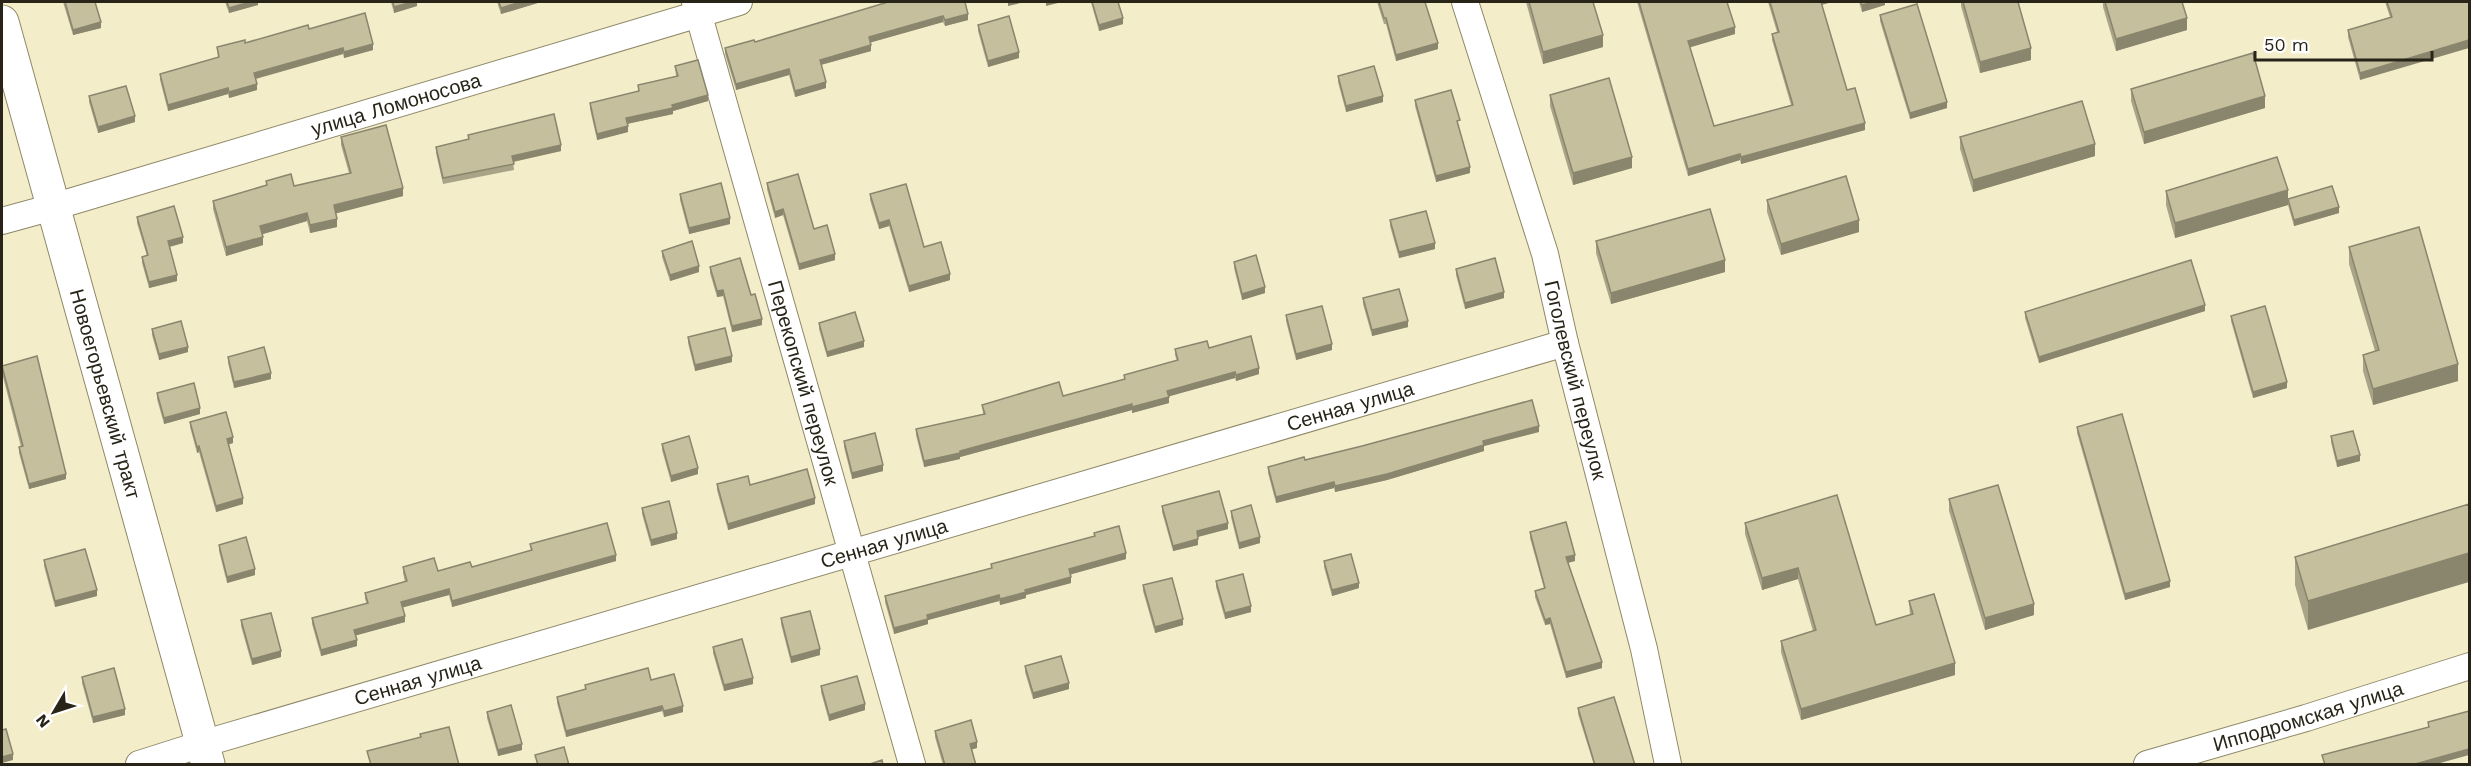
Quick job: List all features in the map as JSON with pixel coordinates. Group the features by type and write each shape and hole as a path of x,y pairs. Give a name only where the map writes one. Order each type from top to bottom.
{"main road":[{"name":"Новоегорьевский тракт","path":"4,42 53,207 205,754"}],"street":[{"name":"улица Ломоносова","path":"2,221 697,8 739,2"},
{"name":"Гоголевский переулок","path":"1466,2 1545,254 1565,343 1644,649 1668,765"},
{"name":"Перекопский переулок","path":"697,8 912,765"},
{"name":"Сенная улица","path":"139,765 205,754 853,551 1565,343"},
{"name":"Ипподромская улица","path":"2147,765 2306,718 2469,666"}],"building":[{"path":"65,2 95,2 101,22 73,30"},
{"path":"227,2 250,2 229,8"},
{"path":"393,2 412,2 394,7"},
{"path":"499,2 521,2 501,8"},
{"path":"888,2 965,2 968,14 945,20 943,16 869,37 871,45 820,60 826,82 795,91 789,69 736,84 725,48 754,40 755,42"},
{"path":"1092,2 1118,2 1123,18 1099,25"},
{"path":"1379,2 1425,2 1438,43 1396,55"},
{"path":"1529,2 1593,2 1603,35 1543,52"},
{"path":"1639,2 1727,2 1735,27 1688,41 1714,126 1793,105 1772,34 1779,32 1770,2 1821,2 1847,90 1855,88 1865,123 1688,169"},
{"path":"1963,2 2018,2 2031,48 1980,62"},
{"path":"2105,2 2182,2 2187,18 2116,39"},
{"path":"2387,2 2469,2 2469,40 2360,73 2348,30 2392,17"},
{"path":"1917,4 1947,102 1910,113 1880,15"},
{"path":"365,13 373,44 344,52 343,48 254,73 257,84 229,92 228,88 168,105 160,74 219,57 217,47 245,40 245,43 308,25 309,29"},
{"path":"1009,16 1019,52 988,61 978,25"},
{"path":"2253,53 2265,96 2144,132 2131,89"},
{"path":"698,60 708,95 672,105 673,108 626,118 628,126 597,134 590,103 639,91 638,85 678,76 675,66"},
{"path":"1374,66 1383,96 1346,106 1338,76"},
{"path":"1609,78 1632,157 1573,173 1550,95"},
{"path":"126,86 135,116 98,127 89,96"},
{"path":"1451,90 1470,167 1436,176 1415,100"},
{"path":"2082,101 2095,144 1973,180 1960,137"},
{"path":"554,114 561,145 512,156 514,164 443,178 436,147 469,139 468,135"},
{"path":"386,125 403,188 334,205 337,219 310,225 307,213 260,226 263,237 226,247 213,201 267,185 266,181 291,174 294,186 351,173 341,137"},
{"path":"2277,157 2288,190 2175,223 2166,191"},
{"path":"798,174 814,229 827,225 835,254 799,264 783,209 775,212 767,183"},
{"path":"1846,176 1859,220 1781,244 1767,200"},
{"path":"721,183 730,218 689,228 680,194"},
{"path":"906,184 924,247 941,242 950,274 909,286 889,220 879,223 870,194"},
{"path":"2332,186 2339,207 2294,220 2288,199"},
{"path":"174,206 183,237 168,241 177,275 149,282 142,257 148,255 137,217"},
{"path":"1710,209 1725,260 1611,293 1596,241"},
{"path":"1426,211 1435,243 1399,252 1390,220"},
{"path":"2419,227 2458,364 2373,389 2363,355 2379,350 2349,247"},
{"path":"692,241 699,266 670,275 662,251"},
{"path":"1256,255 1265,287 1242,294 1234,262"},
{"path":"740,258 751,295 755,294 762,319 732,326 723,290 717,291 710,267"},
{"path":"1495,258 1504,292 1465,303 1456,269"},
{"path":"2191,260 2205,305 2039,357 2025,312"},
{"path":"1399,289 1408,321 1372,330 1363,298"},
{"path":"1322,306 1332,344 1296,354 1286,315"},
{"path":"2265,306 2287,382 2253,392 2231,316"},
{"path":"855,312 864,341 827,352 819,323"},
{"path":"181,321 188,347 159,354 152,329"},
{"path":"725,328 732,356 695,365 688,337"},
{"path":"1251,336 1259,368 1236,375 1235,372 1167,391 1169,397 1132,407 1132,404 924,461 916,429 985,414 982,405 1059,382 1063,396 1125,379 1124,375 1178,360 1175,349 1207,341 1209,348"},
{"path":"264,347 271,373 234,382 228,357"},
{"path":"37,356 66,474 29,484 19,447 23,446 2,366"},
{"path":"194,383 200,408 164,418 157,393"},
{"path":"1532,400 1539,426 1483,441 1484,445 1387,474 1335,486 1334,482 1276,497 1268,467 1304,457 1305,460 1362,446"},
{"path":"226,412 233,437 227,439 243,498 216,506 190,422"},
{"path":"2122,414 2170,581 2125,594 2077,427"},
{"path":"2353,431 2360,455 2337,461 2331,436"},
{"path":"875,433 883,465 852,473 844,441"},
{"path":"689,436 698,468 671,476 662,444"},
{"path":"807,469 815,498 728,524 717,484 748,476 750,485"},
{"path":"1998,485 2034,604 1985,618 1949,499"},
{"path":"1219,491 1228,523 1197,531 1198,539 1173,546 1162,506"},
{"path":"1837,495 1876,625 1913,614 1909,601 1934,594 1955,663 1801,709 1781,641 1816,630 1798,568 1762,578 1745,523"},
{"path":"669,501 677,533 651,540 642,508"},
{"path":"2469,504 2469,553 2308,601 2295,557"},
{"path":"1251,505 1260,537 1239,543 1231,511"},
{"path":"1566,522 1575,555 1566,557 1602,662 1566,672 1550,618 1545,620 1535,591 1545,588 1530,532"},
{"path":"607,523 616,555 452,601 449,589 401,602 405,616 354,630 357,640 321,650 312,618 368,603 365,593 407,581 403,567 434,558 438,571 470,562 472,567 532,550 530,544"},
{"path":"1119,526 1126,553 1069,569 1071,577 1025,590 1026,592 1000,599 999,595 927,615 928,619 894,628 885,596 992,568 991,564 1095,536 1094,533"},
{"path":"246,537 255,569 227,577 219,545"},
{"path":"85,549 97,590 55,601 44,560"},
{"path":"1351,554 1359,583 1332,590 1324,561"},
{"path":"1243,574 1251,606 1225,613 1216,581"},
{"path":"1172,578 1183,619 1155,627 1143,585"},
{"path":"810,611 820,649 791,657 781,618"},
{"path":"271,613 281,651 252,659 241,620"},
{"path":"742,639 753,678 724,685 713,647"},
{"path":"1061,656 1069,683 1033,693 1025,666"},
{"path":"114,668 125,709 93,717 82,677"},
{"path":"648,668 651,680 674,674 683,706 664,711 662,706 566,731 557,697 586,689 585,685"},
{"path":"857,676 865,704 829,715 821,686"},
{"path":"1614,697 1635,765 1595,765 1578,708"},
{"path":"511,705 522,744 498,750 487,712"},
{"path":"2469,711 2469,749 2415,765 2325,765 2322,755 2429,727 2428,722"},
{"path":"971,720 977,742 970,744 976,765 945,765 935,731"},
{"path":"449,727 459,765 371,765 367,751"},
{"path":"6,729 13,754 2,757 2,730"},
{"path":"564,747 569,765 538,765 535,755"},
{"path":"882,760 883,765 867,765"}]}
